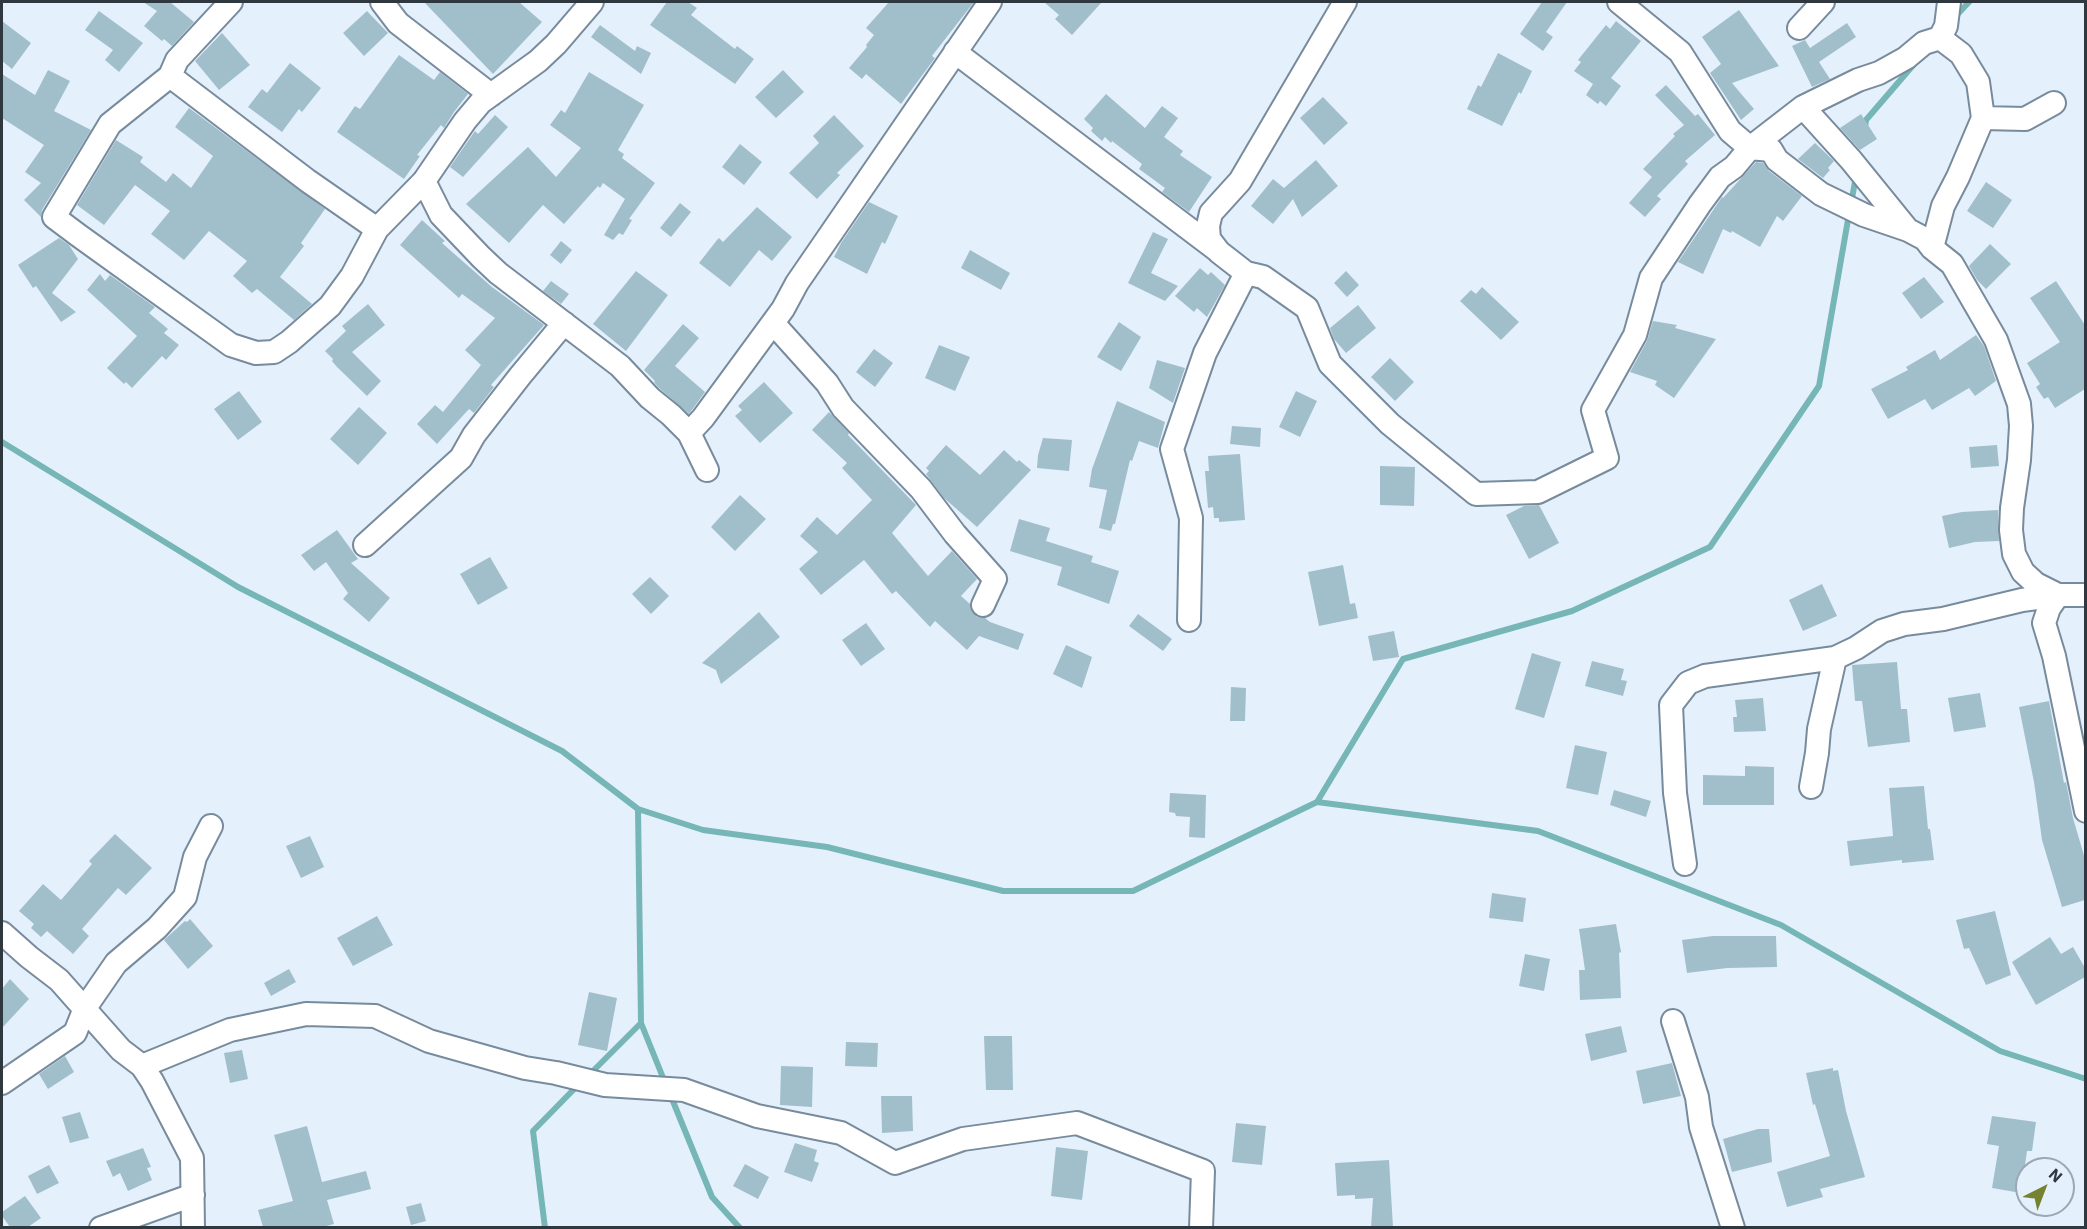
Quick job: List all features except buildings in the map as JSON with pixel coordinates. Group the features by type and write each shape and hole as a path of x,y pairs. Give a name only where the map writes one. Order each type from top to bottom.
{"street":[{"path":"231,2 177,60 170,76 110,124 54,217 231,345 256,353 274,352 330,306 352,276 377,229 424,181 465,121 481,102 538,61 556,44 592,2"},
{"path":"382,2 398,24 491,95"},
{"path":"689,433 703,418 783,309 797,283 990,2"},
{"path":"1219,252 1209,239 1208,226 1211,213 1240,181 1345,2"},
{"path":"1619,2 1680,52 1730,131 1750,148 1771,150 1777,160 1821,194 1864,215 1908,230 1925,239 1932,248 1952,264 1996,340 2019,404 2021,426 2019,460 2011,530 2014,554 2023,572 2036,584 2058,595"},
{"path":"1799,28 1823,2"},
{"path":"955,52 1246,273 1263,277 1307,308 1330,364 1390,424 1476,494 1538,492 1607,458 1593,410 1635,334 1652,278 1720,177 1734,167 1750,148 1803,107 1857,80 1879,73 1906,58 1924,43 1940,38 1946,26 1949,2"},
{"path":"1932,248 1943,206 1983,118 1978,82 1961,54 1940,38"},
{"path":"170,76 290,167 377,229"},
{"path":"1983,118 2025,118 2054,103"},
{"path":"1803,107 1851,160 1908,230"},
{"path":"424,181 441,215 481,257 498,273 620,366 650,398 689,433 707,470"},
{"path":"1190,620 1191,518 1172,450 1205,353 1246,273"},
{"path":"365,545 461,458 474,435 519,376 564,323"},
{"path":"773,323 827,383 843,408 921,489 955,534 995,579 983,605"},
{"path":"2058,595 2043,623 2054,656 2085,811"},
{"path":"1685,864 1675,793 1671,705 1688,683 1705,676 1835,658 1882,631 1904,624 1943,619 2022,600 2058,595 2085,595"},
{"path":"1811,787 1819,729 1835,658"},
{"path":"2,1083 75,1034 85,1008 116,963 158,928 185,897 195,857 211,826"},
{"path":"2,933 59,980 122,1050 142,1066 152,1081 192,1158 193,1227"},
{"path":"142,1066 230,1030 306,1014 375,1016 429,1041 525,1068 605,1085 684,1090 757,1116 841,1133 895,1163 963,1139 1077,1123 1203,1171 1201,1227"},
{"path":"1673,1022 1697,1097 1701,1127 1733,1227"},
{"path":"100,1227 193,1195"}],"waterway":[{"path":"1955,17 1969,2"},
{"path":"1865,127 1866,120 1915,63"},
{"path":"1851,204 1856,176"},
{"path":"1317,802 1403,659 1572,611 1710,547 1819,386 1849,214"},
{"path":"2,442 238,587 562,751 638,809 641,1023 666,1085"},
{"path":"638,809 703,830 827,847 1003,891 1133,891 1317,802 1538,831 1781,925 2000,1051 2086,1079"},
{"path":"588,1076 641,1023"},
{"path":"545,1228 533,1131 580,1083"},
{"path":"670,1094 712,1197 740,1228"}]}
